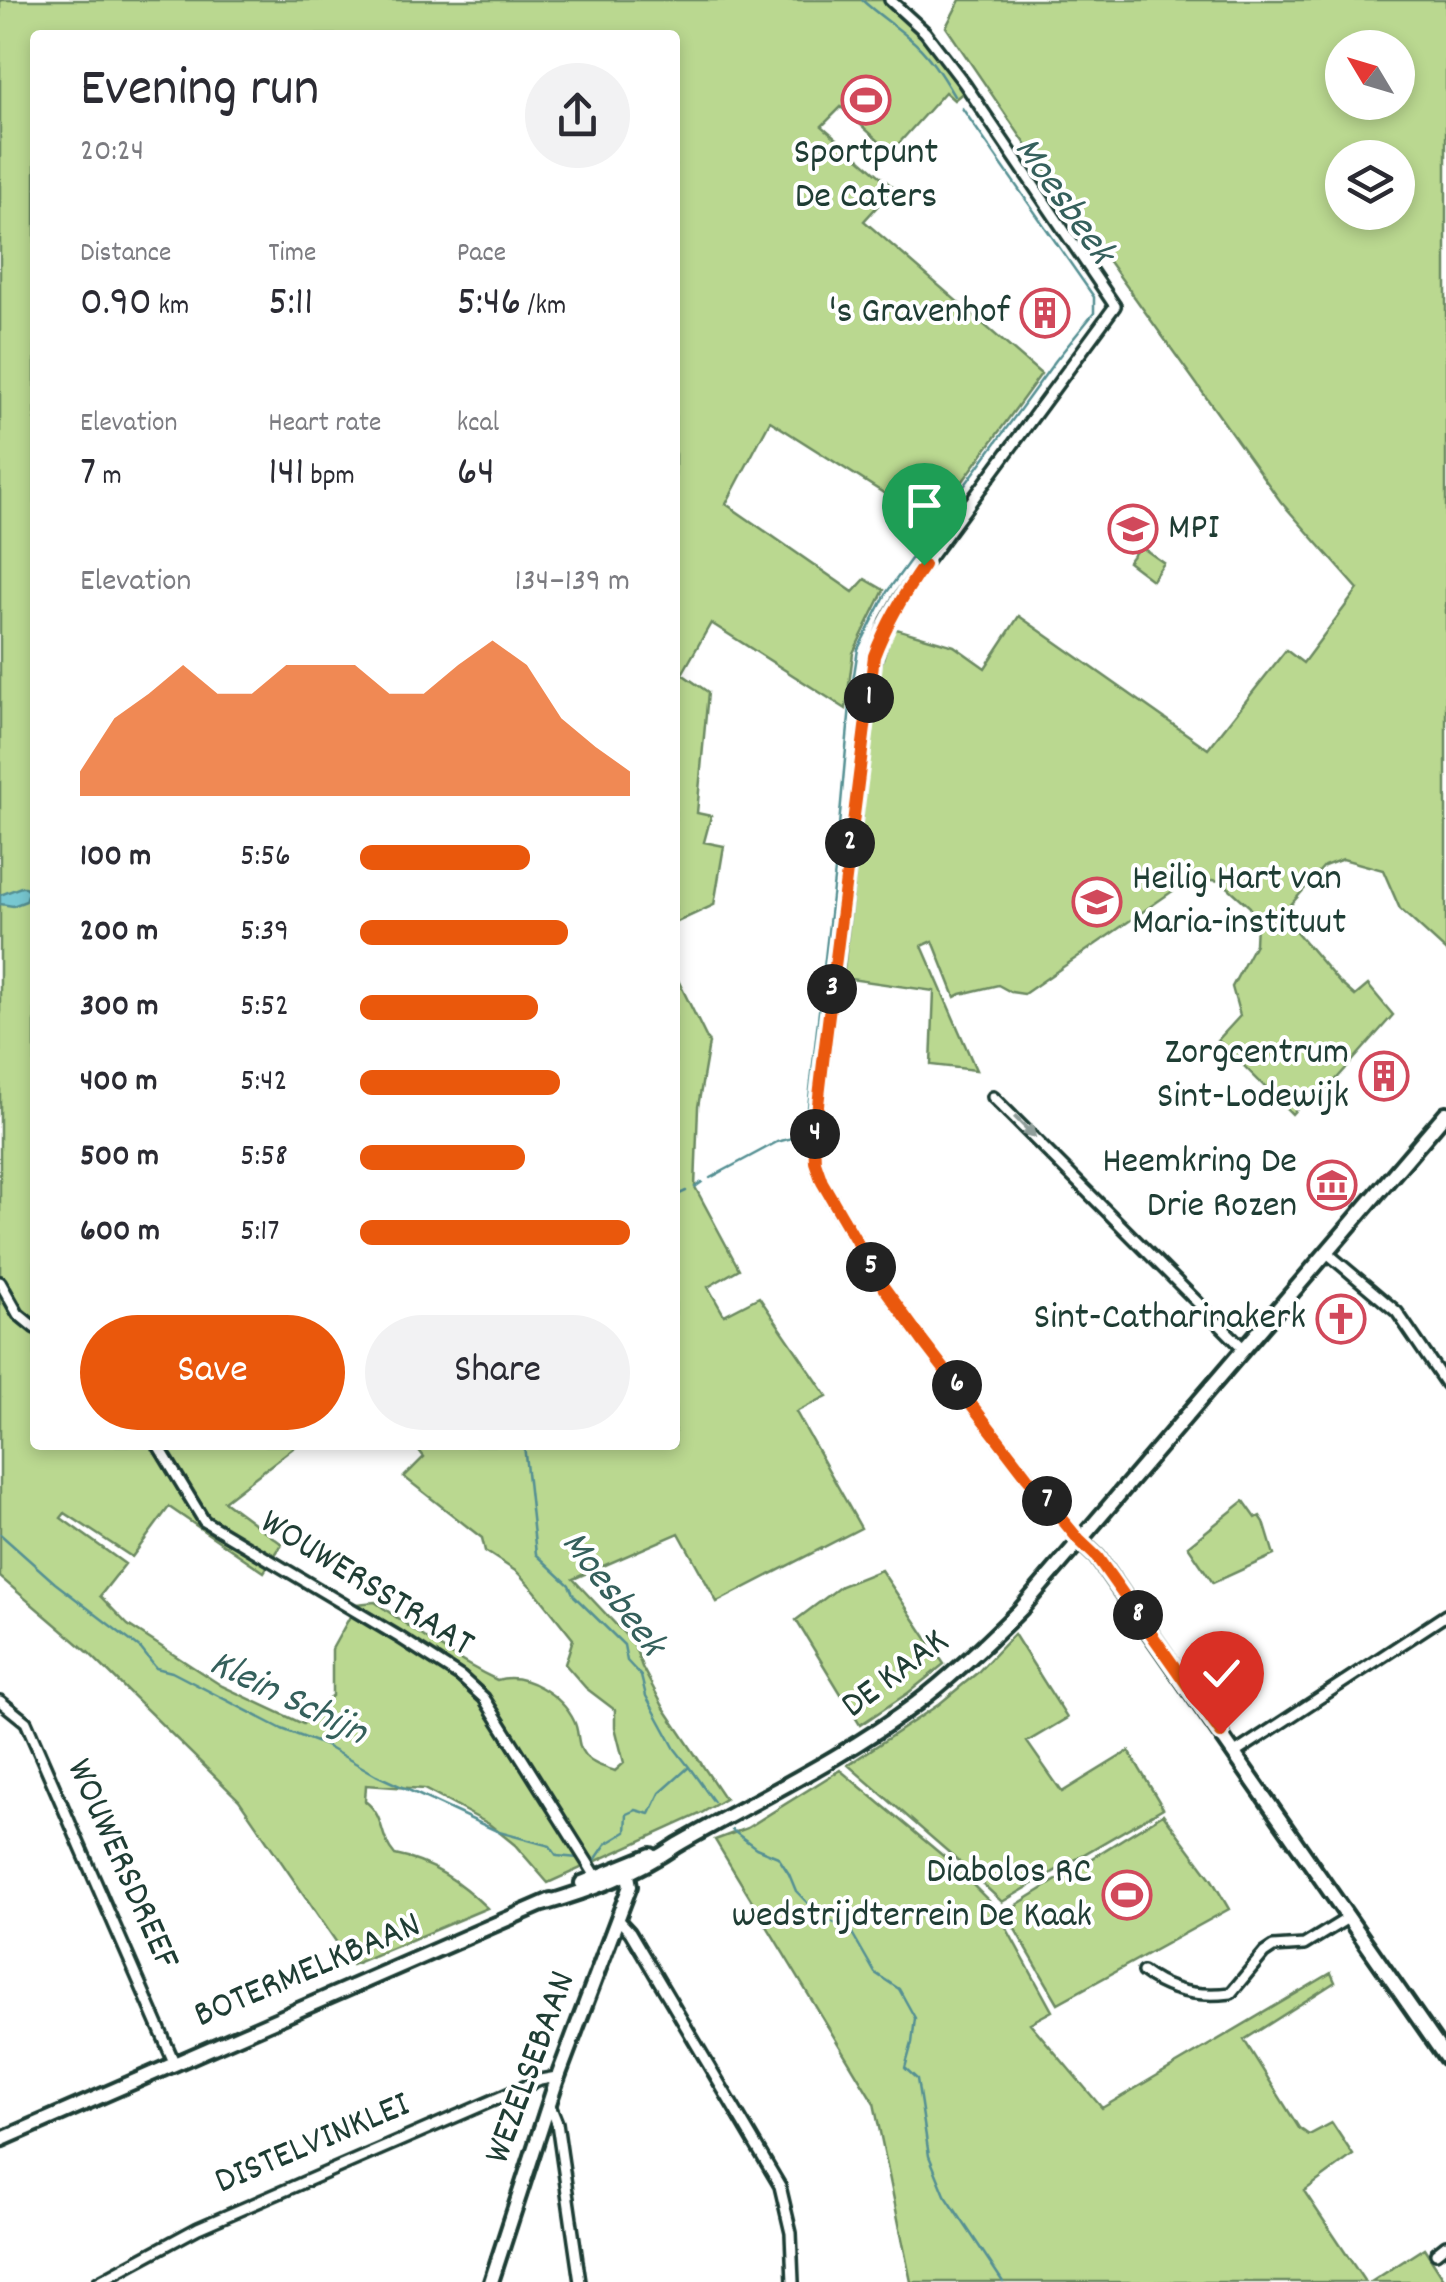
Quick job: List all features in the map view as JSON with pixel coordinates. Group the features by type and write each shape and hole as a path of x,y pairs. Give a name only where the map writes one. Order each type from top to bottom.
{"main road":[{"name":"DE KAAK","path":"719,1820 834,1757 918,1703 1016,1614 1446,1113"},
{"path":"1079,1540 1097,1557 1446,2058"},
{"name":"BOTERMELKBAAN","path":"599,1880 628,1874 719,1820"},
{"name":"BOTERMELKBAAN","path":"0,2137 677,1845"},
{"name":"WEZELSEBAAN","path":"490,2282 549,2102 630,1886 628,1874"}],"street":[{"path":"890,0 924,32 964,83 1115,306 900,598 874,656 814,1139 815,1162 822,1182 880,1282 1079,1540"},
{"path":"994,1097 1243,1348"},
{"path":"1326,1252 1388,1302 1446,1384"},
{"path":"0,1282 18,1314 30,1324"},
{"name":"WOUWERSSTRAAT","path":"161,1450 204,1521 415,1647 461,1677 484,1698 599,1880"},
{"path":"1234,1752 1446,1615"},
{"name":"WOUWERSDREEF","path":"0,1701 26,1722 174,2062"},
{"path":"1143,1972 1175,1990 1232,1993 1264,1953 1280,1946 1304,1946 1348,1918"},
{"path":"618,1919 630,1932 780,2186 791,2233 794,2282"},
{"name":"DISTELVINKLEI","path":"98,2282 198,2228 540,2080 558,2077"},
{"path":"549,2102 557,2123 580,2282"},
{"path":"1436,2252 1446,2245"}],"green space":[{"path":"0,0 883,0 923,36 965,91 954,100 945,92 891,152 841,107 822,126 894,188 864,221 1041,374 928,529 893,499 770,421 726,504 853,592 865,579 884,590 853,653 846,709 711,623 682,674 708,692 697,813 711,816 704,842 724,846 714,905 680,921 680,30 30,30 30,1450 290,1450 224,1501 282,1544 264,1572 169,1507 132,1557 65,1513 61,1518 125,1564 100,1596 128,1625 222,1686 303,1724 332,1696 332,1649 357,1604 375,1602 481,1672 497,1680 531,1682 552,1695 576,1725 585,1755 615,1771 624,1763 615,1710 586,1688 565,1664 573,1639 517,1572 485,1551 482,1538 404,1477 424,1457 419,1450 680,1450 680,984 709,1043 698,1107 695,1187 739,1269 708,1287 724,1315 759,1297 827,1396 796,1412 861,1528 717,1602 679,1533 573,1579 634,1644 664,1708 725,1799 548,1883 515,1845 489,1824 424,1789 366,1785 365,1801 376,1814 395,1855 445,1874 487,1908 352,1965 239,1800 89,1653 0,1577"},
{"path":"960,0 1446,0 1446,951 1400,909 1383,870 1343,859 1324,866 1282,915 1339,982 1355,996 1368,985 1393,1015 1317,1101 1310,1094 1292,1114 1218,1040 1240,1016 1232,987 1255,944 1256,922 1250,907 1221,881 1202,879 1177,888 1024,994 998,985 955,997 933,941 922,946 976,1070 931,1065 934,991 843,978 880,668 893,628 954,646 985,668 1019,616 1208,749 1286,650 1303,663 1358,589 1281,502 946,27"},
{"path":"1140,546 1164,563 1152,580 1128,562"},
{"path":"1244,1501 1256,1518 1260,1516 1264,1522 1274,1555 1213,1583 1188,1546"},
{"path":"881,1570 944,1664 860,1725 796,1620 841,1586"},
{"path":"1014,1634 1067,1718 1027,1742 1062,1792 1129,1751 1163,1808 1002,1902 848,1765 938,1705 977,1673"},
{"path":"840,1770 948,1860 995,1907 1052,2011 1030,2023 1102,2108 1331,1973 1335,1982 1244,2040 1299,2128 1309,2135 1332,2123 1353,2155 1304,2191 1365,2282 911,2282 874,2103 715,1840 747,1828"},
{"name":"Diabolos RC wedstrijdterrein De Kaak","path":"1163,1814 1229,1909 1058,2003 1005,1912"},
{"path":"1424,2248 1446,2282 1371,2282"}],"water":[{"path":"21,887 29,891 26,901 13,906 0,904 0,895"}],"waterway":[{"name":"Moesbeek","path":"862,0 922,50 954,96"},
{"name":"Moesbeek","path":"836,858 858,649 887,592 1094,313 1094,297 962,108"},
{"name":"Moesbeek","path":"808,1108 836,862"},
{"name":"Moesbeek","path":"710,1178 792,1138"},
{"name":"Moesbeek","path":"695,1187 702,1182"},
{"name":"Moesbeek","path":"680,1194 686,1191"},
{"name":"Moesbeek","path":"525,1450 536,1554 624,1645 627,1661 641,1676 646,1696 689,1767"},
{"name":"Klein Schijn","path":"0,1534 55,1583 141,1649 156,1668 172,1672 499,1832 550,1846 557,1856 578,1858"},
{"name":"Klein Schijn","path":"591,1859 595,1860 606,1844 626,1832 627,1814 636,1810 650,1814 660,1793 689,1767 714,1802"},
{"name":"Klein Schijn","path":"732,1830 756,1848 778,1857 796,1891 817,1913 852,1933 875,1973 899,1989 915,2018 905,2068 917,2079 929,2156 945,2195 1003,2282"}],"place":[{"name":"Sportpunt De Caters","path":"866,100"},
{"name":"'s Gravenhof","path":"1045,313"},
{"name":"MPI","path":"1133,529"},
{"name":"Heilig Hart van Maria-instituut","path":"1097,902"},
{"name":"Zorgcentrum Sint-Lodewijk","path":"1384,1076"},
{"name":"Heemkring De Drie Rozen","path":"1332,1185"},
{"name":"Sint-Catharinakerk","path":"1341,1319"},
{"name":"Diabolos RC wedstrijdterrein De Kaak","path":"1127,1895"}],"route":[{"path":"924,565 900,598 874,656 814,1139 815,1162 822,1182 880,1282 1027,1477 1097,1557 1221,1733"}]}
